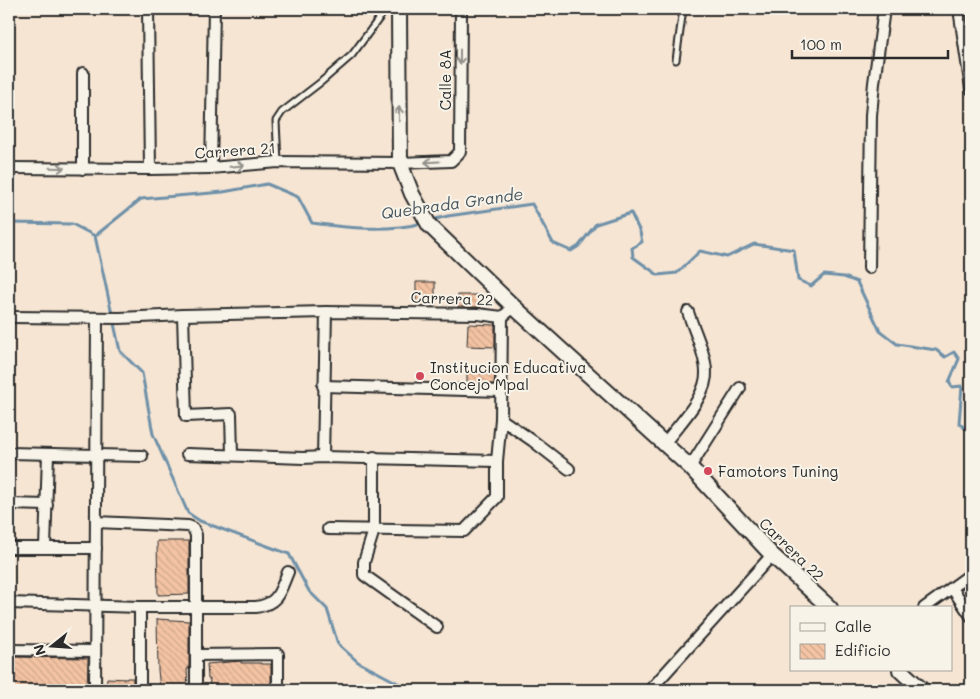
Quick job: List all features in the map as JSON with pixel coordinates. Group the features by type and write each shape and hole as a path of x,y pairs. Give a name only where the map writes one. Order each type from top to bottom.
{"main road":[{"path":"399,9 400,163 412,194 426,221 514,307"},
{"name":"Carrera 22","path":"514,307 690,467 772,555 828,606"},
{"path":"902,672 922,690"}],"street":[{"path":"211,168 214,9"},
{"name":"Calle 8A","path":"460,152 461,9"},
{"path":"869,268 871,115 884,9"},
{"path":"959,9 971,89"},
{"path":"148,10 150,169"},
{"path":"83,73 83,169"},
{"name":"Carrera 21","path":"9,168 150,169 211,168 278,162 400,163 451,161 460,152"},
{"name":"Carrera 22","path":"9,317 120,318 326,312 478,314 502,317 514,307"},
{"path":"323,457 326,312"},
{"path":"664,444 702,395 706,372 688,312"},
{"path":"183,315 186,416 231,414 232,455"},
{"path":"328,529 464,531 497,496 497,461 501,419 502,317"},
{"path":"95,690 96,455 101,318"},
{"path":"324,386 501,391"},
{"path":"690,467 740,388"},
{"path":"501,419 533,440 570,469"},
{"path":"9,453 142,456"},
{"path":"46,548 48,454"},
{"path":"187,454 497,461"},
{"path":"374,458 374,530 364,562 364,575 436,627"},
{"path":"9,504 46,505"},
{"path":"96,522 188,526 193,528 196,535 196,690"},
{"path":"9,548 96,548"},
{"path":"650,690 772,555"},
{"path":"9,603 140,607 256,607 270,604 277,596 288,572"},
{"path":"927,606 971,574"},
{"path":"952,588 971,616"},
{"path":"140,607 140,690"},
{"path":"9,650 95,651"},
{"path":"196,655 278,654 278,690"}],"lane":[{"path":"278,162 276,121 282,112 352,55 386,9"},
{"path":"676,60 683,9"}],"building":[{"path":"416,282 435,282 435,306 416,305"},
{"path":"458,295 480,295 480,307 458,307"},
{"path":"468,324 495,325 495,347 467,346"},
{"path":"467,373 495,374 494,384 467,383"},
{"path":"157,541 189,541 189,594 158,595"},
{"path":"157,619 189,621 188,688 160,689"},
{"path":"9,657 88,658 87,690 9,689"},
{"path":"241,661 241,663 271,664 271,690 209,690 210,679 208,679 207,664"},
{"path":"107,678 133,678 133,690 106,689"}],"waterway":[{"name":"Quebrada Grande","path":"95,236 141,199 223,192 267,184 298,197 312,223 353,228 396,228 423,223"},
{"name":"Quebrada Grande","path":"432,220 532,204 553,243 571,251 579,246 596,224 631,213 640,232 642,242 632,248 633,257 658,275 677,273 700,251 727,257 754,244 794,250 798,280 811,286 824,275 844,277 857,282 880,331 897,344 936,350 945,357 954,352 959,359 949,382 952,387 962,386 959,423 971,434"},
{"path":"9,223 72,224 95,236"},
{"path":"95,236 120,351 142,373 153,434 188,513 200,521 289,554 309,591 327,609 338,644 358,662 411,690"}],"place":[{"name":"Institucion Educativa Concejo Mpal","path":"420,376"},
{"name":"Famotors Tuning","path":"708,471"}]}
